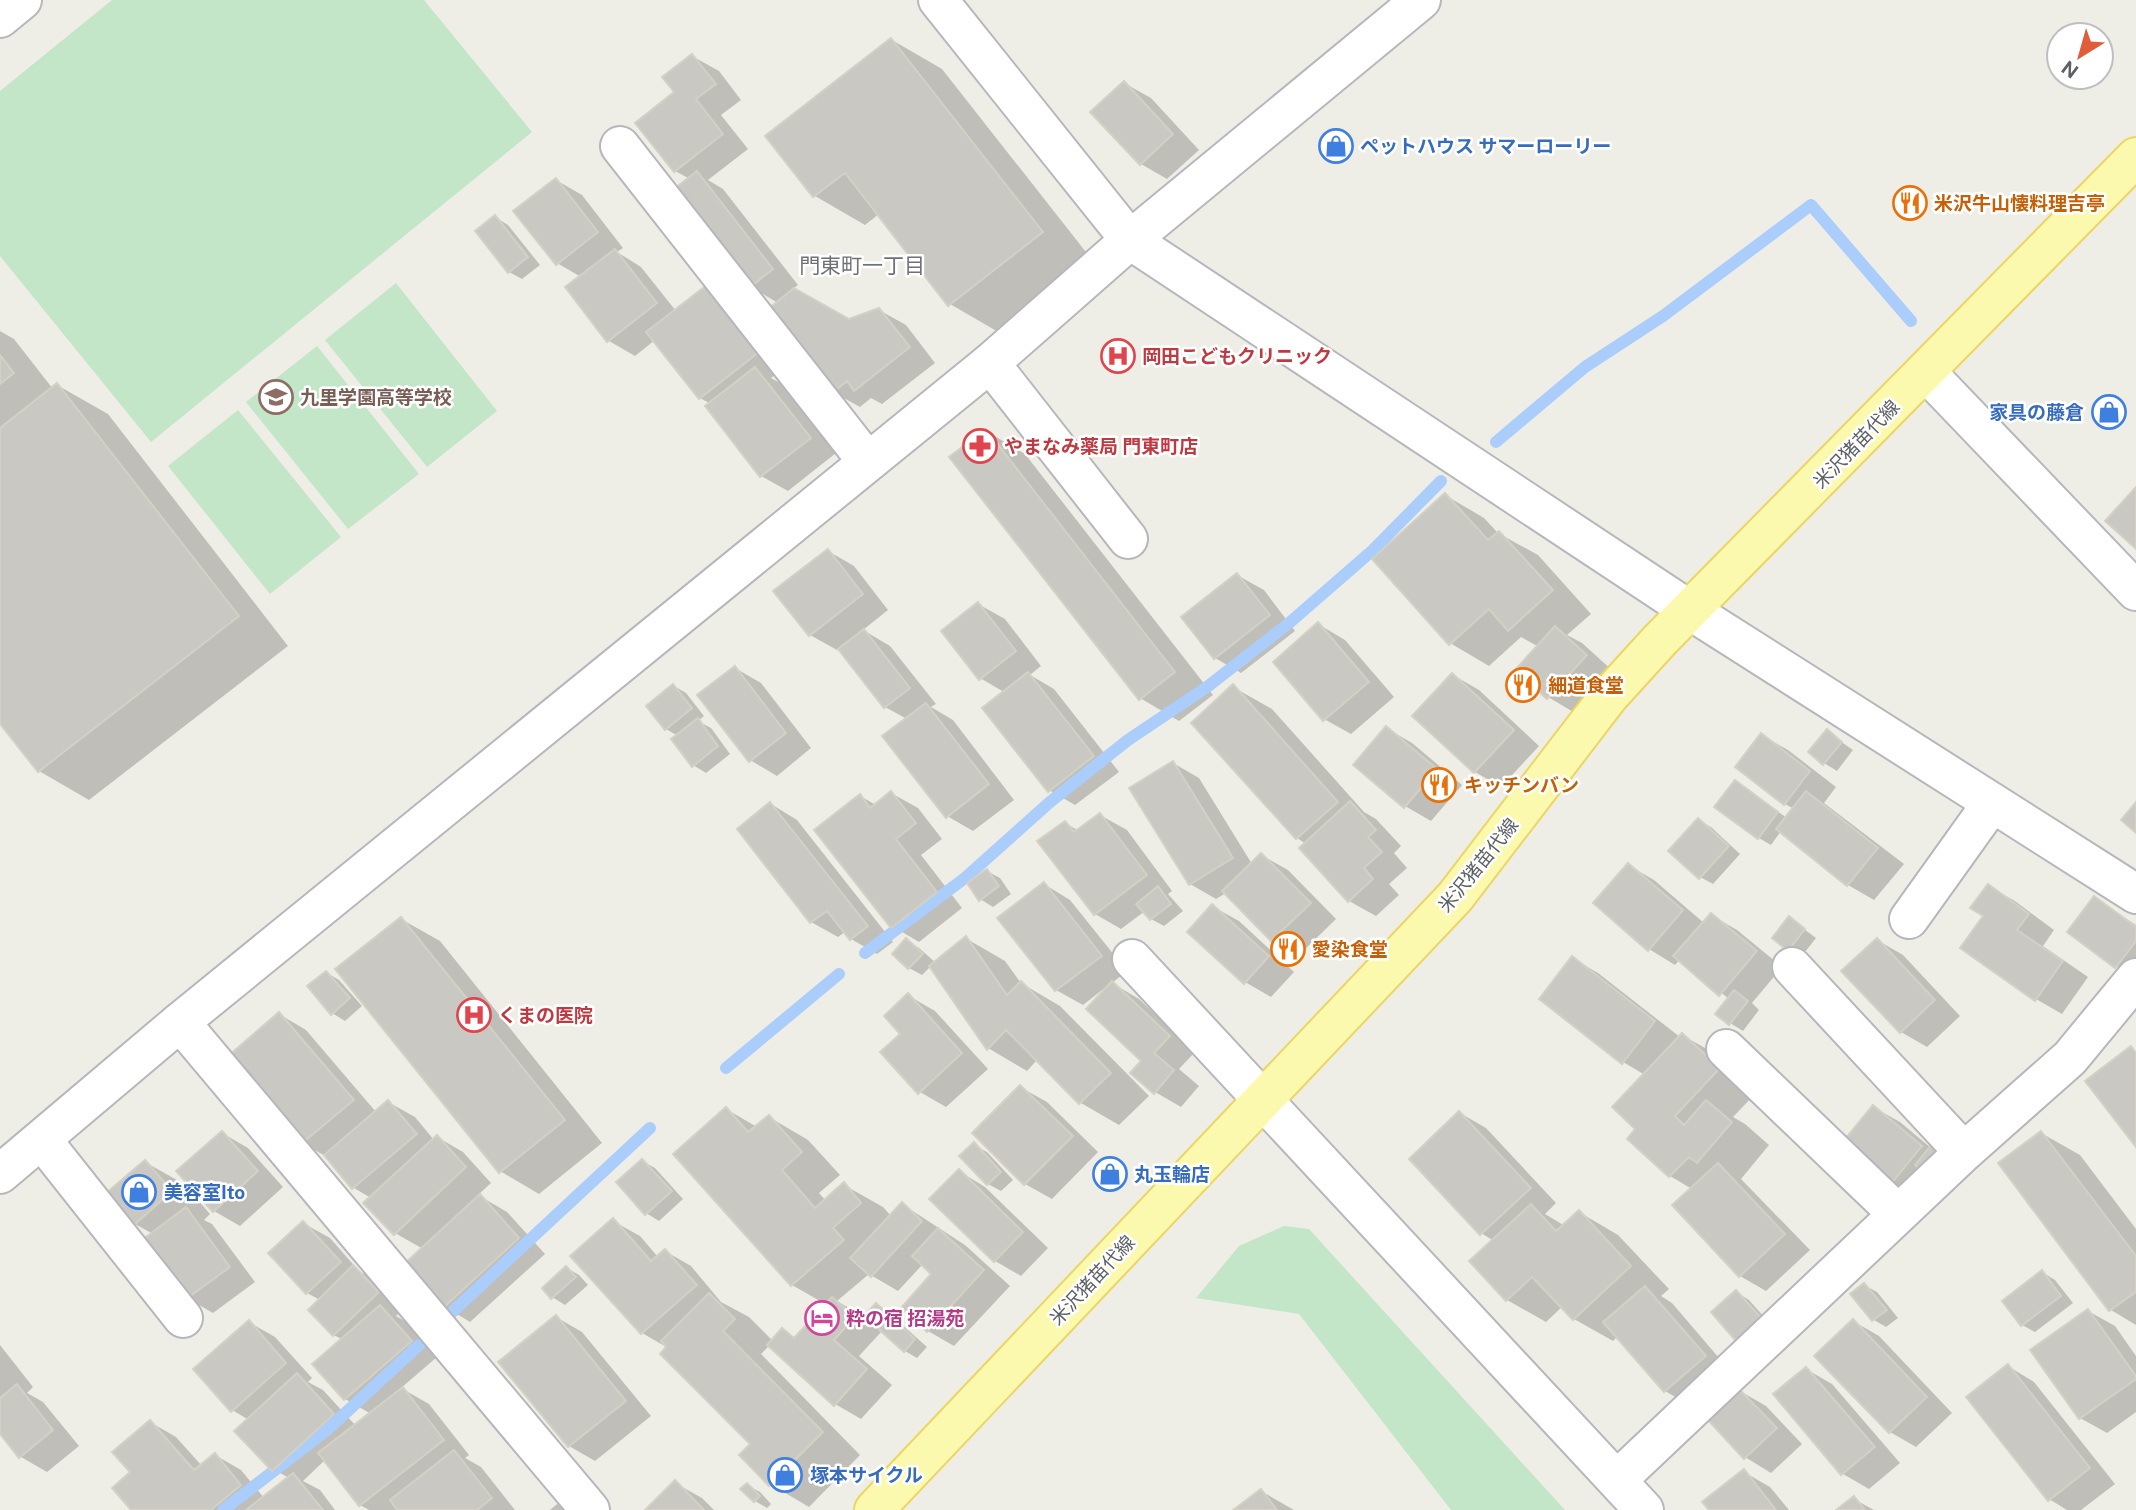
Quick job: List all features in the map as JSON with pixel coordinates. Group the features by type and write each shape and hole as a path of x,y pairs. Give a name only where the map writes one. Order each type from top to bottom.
{"main road":[{"name":"米沢猪苗代線","path":"874,1510 1455,897 1609,696 1659,641 2136,157"}],"street":[{"path":"0,18 22,0"},
{"path":"937,0 1130,240 1691,611 2136,894"},
{"path":"0,1174 180,1022 990,363 1130,240 1421,0"},
{"path":"620,146 867,461"},
{"path":"990,363 1128,539"},
{"path":"1926,372 2136,592"},
{"path":"1909,919 1992,803"},
{"path":"1132,959 1644,1510"},
{"path":"1792,967 1964,1152"},
{"path":"1617,1480 1964,1152 2070,1058 2136,978"},
{"path":"180,1022 590,1510"},
{"path":"1726,1049 1898,1214"},
{"path":"42,1140 183,1318"}],"green space":[{"path":"112,0 424,0 532,132 151,442 0,256 0,91"},
{"path":"396,283 497,411 427,467 325,340"},
{"path":"317,346 419,474 348,529 246,402"},
{"path":"238,410 341,537 270,594 168,466"},
{"path":"1284,1226 1309,1229 1565,1510 1451,1510 1299,1314 1196,1298 1239,1246"}],"building":[{"path":"891,38 1043,232 948,306 845,173 813,197 765,136"},
{"path":"692,54 716,84 696,99 723,134 674,172 635,123 674,92 662,77"},
{"path":"1124,81 1173,134 1140,165 1090,112"},
{"path":"697,171 773,269 749,288 673,190"},
{"path":"556,178 598,232 556,265 513,211"},
{"path":"495,215 528,257 508,273 475,231"},
{"path":"615,249 657,303 607,342 565,287"},
{"path":"707,285 759,352 699,399 646,332"},
{"path":"794,288 849,319 879,308 910,347 854,391 847,381 832,393 767,310"},
{"path":"0,355 14,373 0,384"},
{"path":"755,367 811,438 760,477 705,406"},
{"path":"57,383 239,616 38,772 0,724 0,428"},
{"path":"986,429 1175,672 1139,700 949,457"},
{"path":"2136,487 2136,549 2105,521"},
{"path":"1445,493 1488,540 1499,531 1553,590 1508,631 1489,609 1449,645 1372,559"},
{"path":"828,549 863,594 809,636 773,591"},
{"path":"1237,573 1270,615 1214,659 1181,617"},
{"path":"978,602 1016,651 979,680 941,631"},
{"path":"1318,622 1369,682 1323,721 1273,662"},
{"path":"1555,626 1587,655 1547,699 1515,670"},
{"path":"864,629 910,688 884,708 838,649"},
{"path":"735,666 786,733 749,762 697,695"},
{"path":"1028,672 1094,756 1048,792 982,708"},
{"path":"1452,673 1514,730 1474,773 1412,716"},
{"path":"673,684 692,708 665,730 646,706"},
{"path":"1233,684 1338,802 1296,839 1191,723"},
{"path":"926,703 989,784 946,818 882,736"},
{"path":"698,718 718,746 692,767 671,739"},
{"path":"1386,726 1437,769 1404,808 1353,765"},
{"path":"1827,729 1842,742 1823,765 1808,752"},
{"path":"1761,733 1810,771 1784,805 1735,767"},
{"path":"1173,761 1233,858 1189,885 1129,788"},
{"path":"1735,780 1778,812 1758,839 1714,807"},
{"path":"891,791 916,823 896,839 937,892 891,928 814,830 860,794 870,808"},
{"path":"1806,791 1878,848 1847,886 1776,829"},
{"path":"1350,801 1376,830 1368,837 1382,852 1364,868 1373,879 1348,902 1299,848"},
{"path":"770,802 868,926 850,940 827,911 810,923 737,829"},
{"path":"2136,802 2136,833 2121,820"},
{"path":"1100,813 1147,875 1094,915 1037,841 1065,821 1074,832"},
{"path":"1698,818 1729,846 1699,879 1668,851"},
{"path":"1261,853 1311,903 1271,941 1222,891"},
{"path":"1628,863 1683,910 1648,951 1593,903"},
{"path":"987,869 999,886 979,901 967,883"},
{"path":"1044,882 1102,956 1055,991 997,918"},
{"path":"1988,884 2029,914 2017,930 2063,961 2035,1001 1960,948 1983,916 1970,908"},
{"path":"1158,886 1171,904 1150,920 1136,904"},
{"path":"2094,896 2136,927 2136,941 2115,968 2067,932"},
{"path":"1212,904 1269,956 1244,984 1187,932"},
{"path":"1711,913 1757,951 1719,996 1673,956"},
{"path":"1789,916 1805,929 1788,951 1772,938"},
{"path":"401,917 565,1120 499,1173 335,969"},
{"path":"966,936 1007,995 1021,981 1111,1073 1079,1104 1006,1030 987,1050 929,966"},
{"path":"906,938 923,954 908,969 892,954"},
{"path":"1877,938 1935,1000 1900,1033 1841,971"},
{"path":"1572,956 1655,1021 1622,1064 1539,999"},
{"path":"326,971 350,998 331,1015 307,986"},
{"path":"1112,981 1170,1036 1154,1053 1174,1070 1154,1094 1130,1073 1141,1061 1086,1009"},
{"path":"1734,990 1748,1001 1729,1025 1715,1014"},
{"path":"908,993 962,1053 918,1094 880,1052 900,1034 884,1016"},
{"path":"279,1012 354,1100 301,1144 227,1057"},
{"path":"1682,1033 1720,1068 1675,1116 1684,1125 1706,1100 1732,1122 1697,1163 1689,1157 1669,1177 1627,1139 1635,1129 1612,1107"},
{"path":"2131,1046 2136,1053 2136,1147 2085,1081"},
{"path":"1020,1085 1073,1136 1024,1185 972,1133"},
{"path":"388,1100 417,1134 352,1189 324,1155"},
{"path":"1873,1105 1922,1146 1890,1185 1841,1144"},
{"path":"726,1107 748,1132 769,1115 802,1152 782,1170 815,1208 844,1182 861,1203 833,1228 844,1240 791,1286 673,1154"},
{"path":"1459,1111 1531,1188 1480,1235 1409,1159"},
{"path":"222,1131 258,1171 213,1212 176,1171"},
{"path":"2041,1131 2136,1256 2136,1292 2109,1311 1998,1163"},
{"path":"437,1135 466,1167 394,1235 363,1203"},
{"path":"974,1142 1001,1172 987,1185 959,1156"},
{"path":"1932,1144 1943,1153 1926,1174 1915,1165"},
{"path":"642,1159 672,1191 645,1215 616,1182"},
{"name":"美容室Ito","path":"145,1160 172,1191 134,1225 106,1193"},
{"path":"1718,1163 1785,1234 1739,1277 1672,1205"},
{"path":"959,1169 1023,1232 994,1262 929,1199"},
{"path":"480,1194 519,1238 443,1308 403,1265"},
{"path":"902,1202 922,1221 871,1277 850,1258"},
{"path":"1531,1204 1556,1231 1579,1210 1631,1266 1573,1320 1532,1277 1506,1301 1469,1261"},
{"path":"186,1207 230,1267 186,1299 142,1240"},
{"path":"613,1218 651,1261 665,1249 697,1285 641,1334 570,1256"},
{"path":"303,1221 341,1262 306,1294 268,1253"},
{"path":"938,1228 984,1270 927,1332 901,1308 931,1274 912,1256"},
{"path":"353,1265 379,1292 333,1336 308,1310"},
{"path":"566,1266 576,1277 551,1299 542,1288"},
{"path":"2042,1270 2061,1296 2021,1326 2002,1301"},
{"path":"1864,1283 1887,1310 1872,1321 1850,1294"},
{"path":"1645,1286 1706,1356 1664,1392 1603,1322"},
{"path":"1736,1290 1762,1319 1736,1341 1711,1312"},
{"path":"709,1293 735,1319 723,1331 823,1432 769,1486 739,1455 750,1444 660,1354 666,1347 661,1341"},
{"path":"832,1297 855,1317 834,1340 867,1369 834,1406 767,1345 782,1328 794,1338"},
{"path":"876,1303 915,1339 904,1352 864,1316"},
{"path":"380,1305 412,1341 344,1400 312,1364"},
{"path":"2088,1309 2136,1379 2079,1419 2030,1350"},
{"path":"556,1315 626,1401 568,1447 498,1362"},
{"path":"1853,1319 1927,1397 1889,1433 1814,1356"},
{"path":"249,1320 286,1363 231,1412 193,1369"},
{"path":"2008,1364 2090,1468 2048,1501 1966,1397"},
{"path":"1806,1367 1875,1447 1841,1475 1773,1394"},
{"path":"297,1373 334,1414 272,1471 234,1431"},
{"path":"17,1384 53,1430 19,1458 0,1434 0,1398"},
{"path":"403,1387 444,1440 359,1506 318,1453"},
{"path":"1739,1389 1777,1428 1744,1459 1707,1419"},
{"path":"150,1420 194,1470 215,1453 241,1485 211,1510 131,1510 112,1488 130,1472 112,1452"},
{"path":"454,1450 492,1498 477,1510 397,1510 390,1500"},
{"path":"1744,1469 1776,1510 1709,1510 1702,1502"},
{"path":"293,1473 323,1510 246,1510"},
{"path":"675,1480 704,1510 645,1510"},
{"path":"747,1483 760,1496 754,1502 740,1489"},
{"path":"1261,1489 1277,1510 1233,1510"},
{"path":"1854,1496 1865,1510 1836,1510"}],"waterway":[{"path":"1496,442 1585,367 1663,316 1811,205 1911,321"},
{"path":"865,953 965,878 1050,802 1128,740 1207,687 1288,624 1373,550 1441,481"},
{"path":"726,1068 839,974"},
{"path":"450,1314 650,1128"},
{"path":"223,1510 327,1430 419,1345"}],"place":[{"name":"ペットハウス サマーローリー","path":"1336,146"},
{"name":"米沢牛山懐料理吉亭","path":"1910,203"},
{"name":"岡田こどもクリニック","path":"1118,356"},
{"name":"九里学園高等学校","path":"276,397"},
{"name":"家具の藤倉","path":"2109,412"},
{"name":"やまなみ薬局 門東町店","path":"980,446"},
{"name":"細道食堂","path":"1523,685"},
{"name":"キッチンバン","path":"1439,785"},
{"name":"愛染食堂","path":"1288,949"},
{"name":"くまの医院","path":"474,1015"},
{"name":"丸玉輪店","path":"1110,1174"},
{"name":"美容室Ito","path":"139,1192"},
{"name":"粋の宿 招湯苑","path":"822,1318"},
{"name":"塚本サイクル","path":"785,1475"}],"district":[{"name":"門東町一丁目","path":"862,265"}]}
